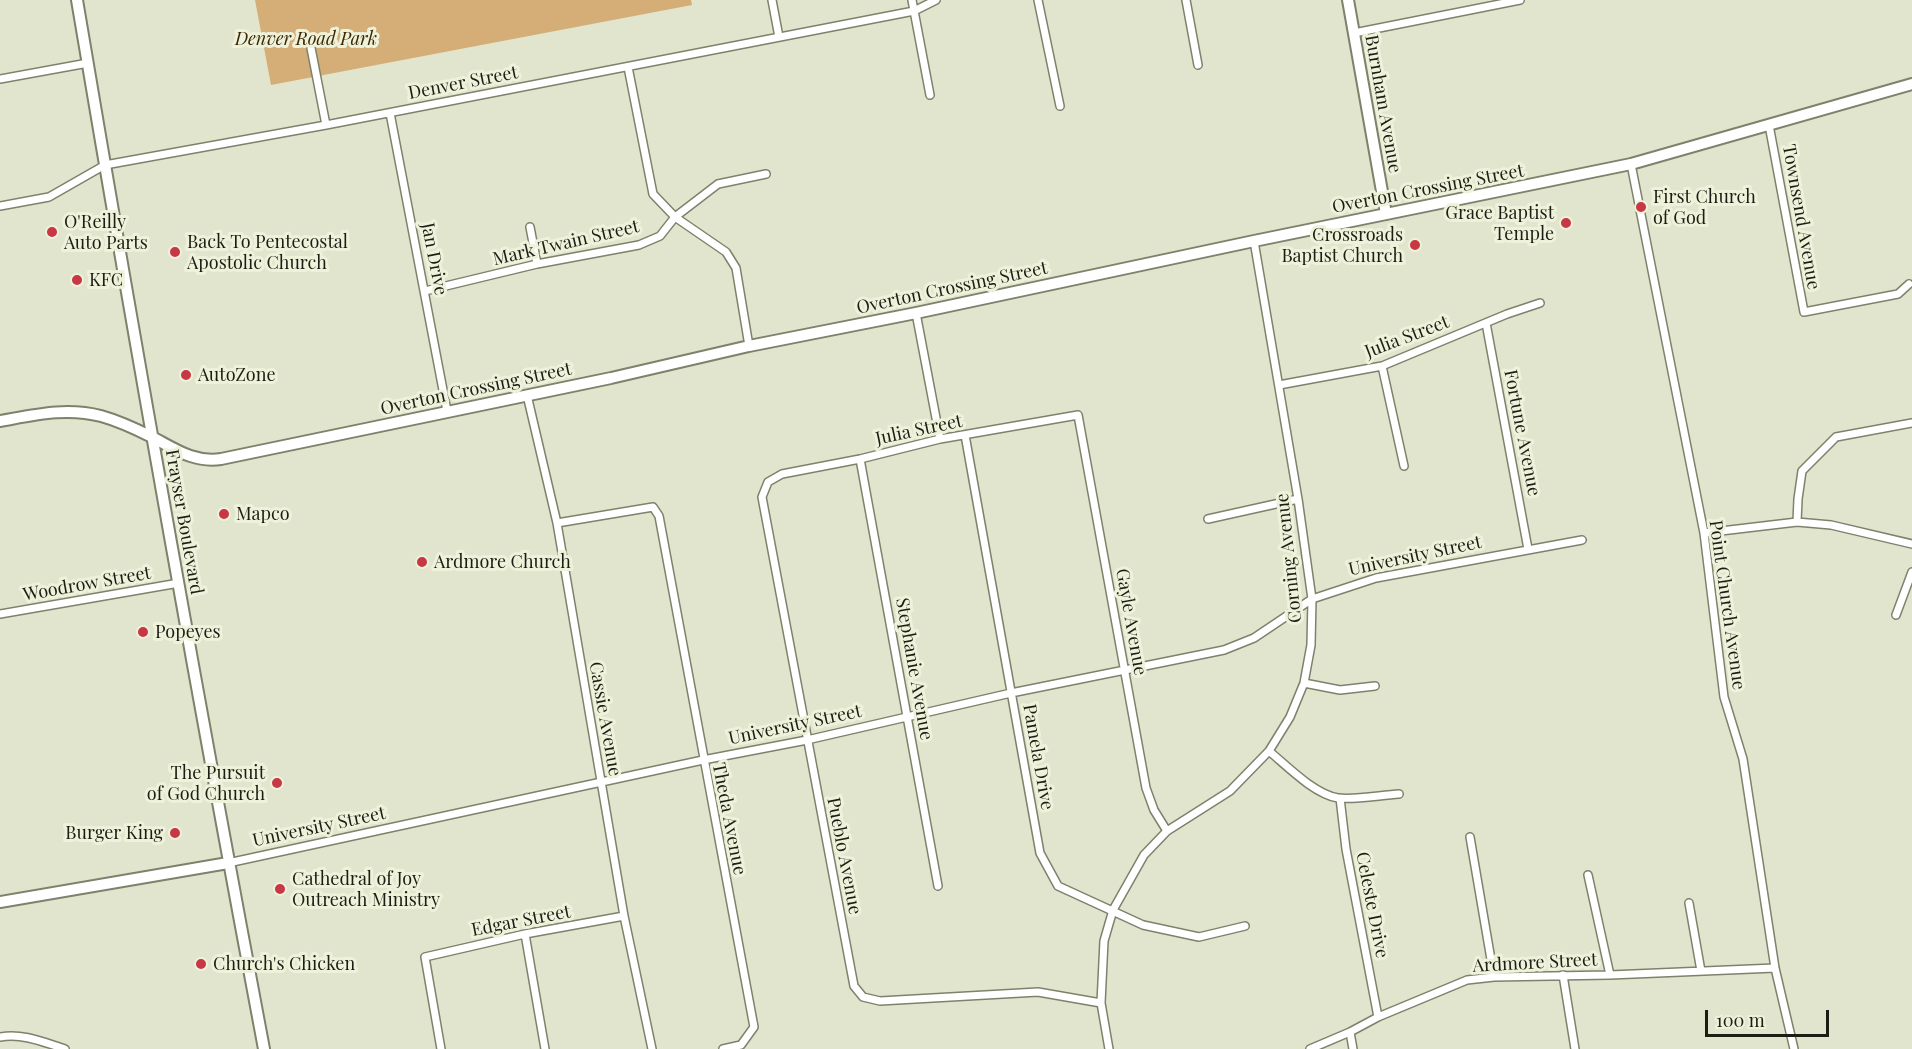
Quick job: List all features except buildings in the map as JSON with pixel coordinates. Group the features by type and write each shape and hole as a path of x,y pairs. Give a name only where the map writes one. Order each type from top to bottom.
{"street":[{"name":"Frayser Boulevard","path":"77,0 152,437 228,863 264,1049"},
{"path":"772,0 779,37"},
{"path":"912,0 930,95"},
{"name":"Denver Street","path":"0,206 50,197 105,165 390,113 914,11 936,0"},
{"path":"1038,0 1060,106"},
{"path":"1186,0 1198,65"},
{"name":"Burnham Avenue","path":"1348,0 1386,214"},
{"path":"1354,33 1520,0"},
{"path":"311,48 326,125"},
{"path":"0,79 88,63"},
{"path":"628,67 653,194 675,217 726,252 736,268 749,346"},
{"name":"Overton Crossing Street","path":"0,421 61,411 77,411 123,423 182,454 197,459 212,460 527,395 749,346 1630,164 1912,84"},
{"name":"Jan Drive","path":"390,113 447,411"},
{"name":"Townsend Avenue","path":"1769,125 1804,312 1898,294 1909,284"},
{"name":"Point Church Avenue","path":"1630,164 1704,533 1724,697 1743,759 1775,968 1794,1049"},
{"name":"Mark Twain Street","path":"425,291 537,264 639,245 660,236 675,217 718,184 766,174"},
{"path":"530,227 537,264"},
{"name":"Corning Avenue","path":"1109,1049 1101,1003 1104,941 1113,910 1144,855 1167,831 1230,791 1269,751 1290,717 1304,682 1311,645 1312,599 1298,499 1254,241"},
{"name":"Julia Street","path":"1279,385 1382,366 1507,314 1540,303"},
{"path":"916,313 940,439"},
{"name":"Fortune Avenue","path":"1486,323 1528,549"},
{"path":"1382,366 1404,466"},
{"name":"Cassie Avenue","path":"527,395 556,523 624,916 652,1049"},
{"name":"Julia Street","path":"768,482 782,474 860,459 940,439 1078,415"},
{"name":"Gayle Avenue","path":"1078,415 1146,788 1154,810 1167,831"},
{"path":"1797,522 1802,471 1836,437 1912,423"},
{"name":"Pamela Drive","path":"965,435 1040,853 1058,886 1143,925 1199,937 1245,926"},
{"name":"Stephanie Avenue","path":"860,459 938,886"},
{"name":"Pueblo Avenue","path":"768,482 762,497 854,986 862,997 880,1001 1038,992 1101,1003"},
{"path":"1208,519 1298,499"},
{"name":"Theda Avenue","path":"556,523 653,507 659,516 754,1027 741,1045 723,1049"},
{"path":"1704,533 1797,522 1831,525 1912,544"},
{"name":"University Street","path":"0,903 228,863 703,760 807,740 1011,693 1224,650 1254,638 1312,599 1376,578 1582,540"},
{"path":"1896,615 1912,572"},
{"name":"Woodrow Street","path":"0,614 179,583"},
{"path":"1304,682 1340,690 1375,686"},
{"path":"1269,751 1308,783 1330,796 1340,798 1399,794"},
{"name":"Celeste Drive","path":"1340,798 1346,849 1378,1017"},
{"path":"1470,837 1494,977"},
{"path":"1588,875 1610,975"},
{"path":"1689,903 1701,971"},
{"name":"Edgar Street","path":"441,1049 424,957 525,934 624,916"},
{"path":"525,934 545,1049"},
{"name":"Ardmore Street","path":"1310,1049 1378,1017 1467,980 1494,977 1775,968"},
{"path":"1563,975 1575,1049"},
{"path":"1350,1032 1353,1049"},
{"path":"0,1037 8,1035 29,1037 64,1049"}],"green space":[{"name":"Denver Road Park","path":"255,0 691,0 692,5 271,85"}],"place":[{"name":"First Church of God","path":"1641,207"},
{"name":"Grace Baptist Temple","path":"1566,223"},
{"name":"O'Reilly Auto Parts","path":"52,232"},
{"name":"Crossroads Baptist Church","path":"1415,245"},
{"name":"Back To Pentecostal Apostolic Church","path":"175,252"},
{"name":"KFC","path":"77,280"},
{"name":"AutoZone","path":"186,375"},
{"name":"Mapco","path":"224,514"},
{"name":"Ardmore Church","path":"422,562"},
{"name":"Popeyes","path":"143,632"},
{"name":"The Pursuit of God Church","path":"277,783"},
{"name":"Burger King","path":"175,833"},
{"name":"Cathedral of Joy Outreach Ministry","path":"280,889"},
{"name":"Church's Chicken","path":"201,964"}]}
